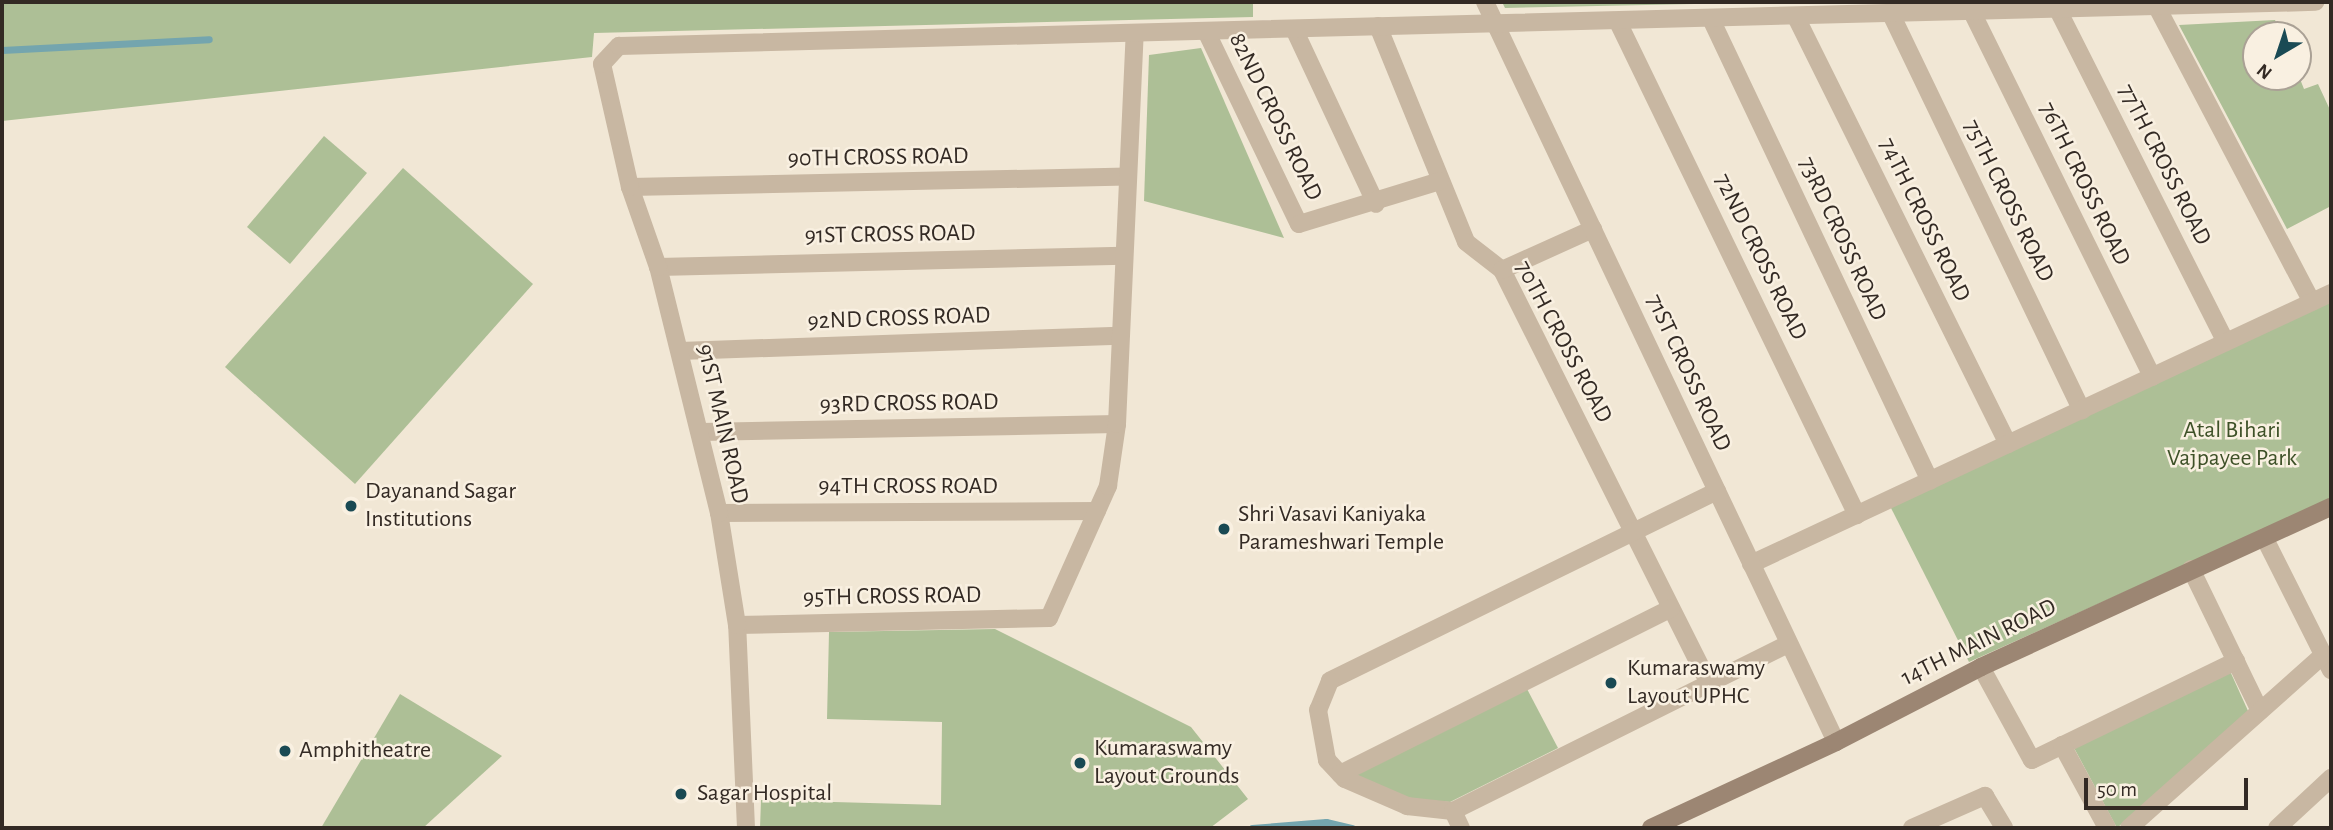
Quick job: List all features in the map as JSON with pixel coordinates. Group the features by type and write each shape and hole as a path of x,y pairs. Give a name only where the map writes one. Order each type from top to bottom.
{"main road":[{"name":"14TH MAIN ROAD","path":"1651,828 1679,823 1981,667 2331,507"}],"street":[{"name":"71ST CROSS ROAD","path":"1485,2 1836,742"},
{"path":"1097,510 1108,486 1117,424 1135,33 2315,2"},
{"path":"2157,7 2312,302"},
{"name":"77TH CROSS ROAD","path":"2058,10 2226,342"},
{"name":"76TH CROSS ROAD","path":"1972,12 2152,377"},
{"name":"75TH CROSS ROAD","path":"1891,14 2082,410"},
{"name":"74TH CROSS ROAD","path":"1796,17 2008,444"},
{"name":"73RD CROSS ROAD","path":"1711,19 1930,481"},
{"name":"72ND CROSS ROAD","path":"1618,22 1857,515"},
{"name":"70TH CROSS ROAD","path":"1378,26 1466,242 1502,270 1709,683"},
{"path":"1294,29 1376,204 1440,181"},
{"name":"82ND CROSS ROAD","path":"1206,31 1300,224 1376,204"},
{"name":"91ST MAIN ROAD","path":"746,828 737,625 719,513 658,267 630,187 603,64 619,46 1135,33"},
{"name":"90TH CROSS ROAD","path":"630,187 1127,177"},
{"path":"1502,270 1593,229"},
{"name":"91ST CROSS ROAD","path":"658,267 1123,256"},
{"path":"1751,564 2331,293"},
{"name":"92ND CROSS ROAD","path":"680,351 1119,336"},
{"name":"93RD CROSS ROAD","path":"701,432 1117,424"},
{"path":"1717,491 1634,535 1330,681 1318,710 1327,760 1340,774 1407,806 1453,811 1788,644"},
{"name":"94TH CROSS ROAD","path":"719,513 1097,510"},
{"name":"95TH CROSS ROAD","path":"737,625 1049,618 1097,510"},
{"path":"2129,828 2260,711 2327,662 2264,537"},
{"path":"2191,569 2260,711"},
{"path":"1340,774 1671,608"},
{"path":"1981,667 2032,760 2236,661"},
{"path":"2062,745 2107,828"},
{"path":"2277,828 2331,778"},
{"path":"1912,828 1985,796 2004,828"},
{"path":"1453,811 1461,828"}],"green space":[{"path":"2,2 1253,2 1253,17 594,33 592,57 2,121"},
{"path":"1502,2 1797,2 1505,8"},
{"path":"2242,22 2242,91 2312,91 2312,86 2318,84 2331,112 2331,206 2287,229 2179,25"},
{"path":"1201,48 1284,238 1144,201 1149,55"},
{"path":"324,136 367,173 290,264 247,227"},
{"path":"403,168 533,284 355,484 225,367"},
{"name":"Atal Bihari Vajpayee Park","path":"2331,298 2331,499 1969,662 1890,506"},
{"name":"Kumaraswamy Layout Grounds","path":"995,629 1191,727 1248,799 1210,828 760,828 761,800 941,805 942,722 827,719 829,632"},
{"path":"2230,671 2249,713 2117,828 2073,746"},
{"path":"1526,687 1558,748 1450,802 1411,799 1351,774"},
{"path":"400,694 502,756 423,828 321,828"}],"waterway":[{"path":"2,50 209,39"},
{"path":"1252,828 1326,822 1352,828"}],"place":[{"name":"Dayanand Sagar Institutions","path":"351,506"},
{"name":"Shri Vasavi Kaniyaka Parameshwari Temple","path":"1224,529"},
{"name":"Kumaraswamy Layout UPHC","path":"1611,683"},
{"name":"Amphitheatre","path":"285,751"},
{"name":"Kumaraswamy Layout Grounds","path":"1080,763"},
{"name":"Sagar Hospital","path":"681,794"}]}
